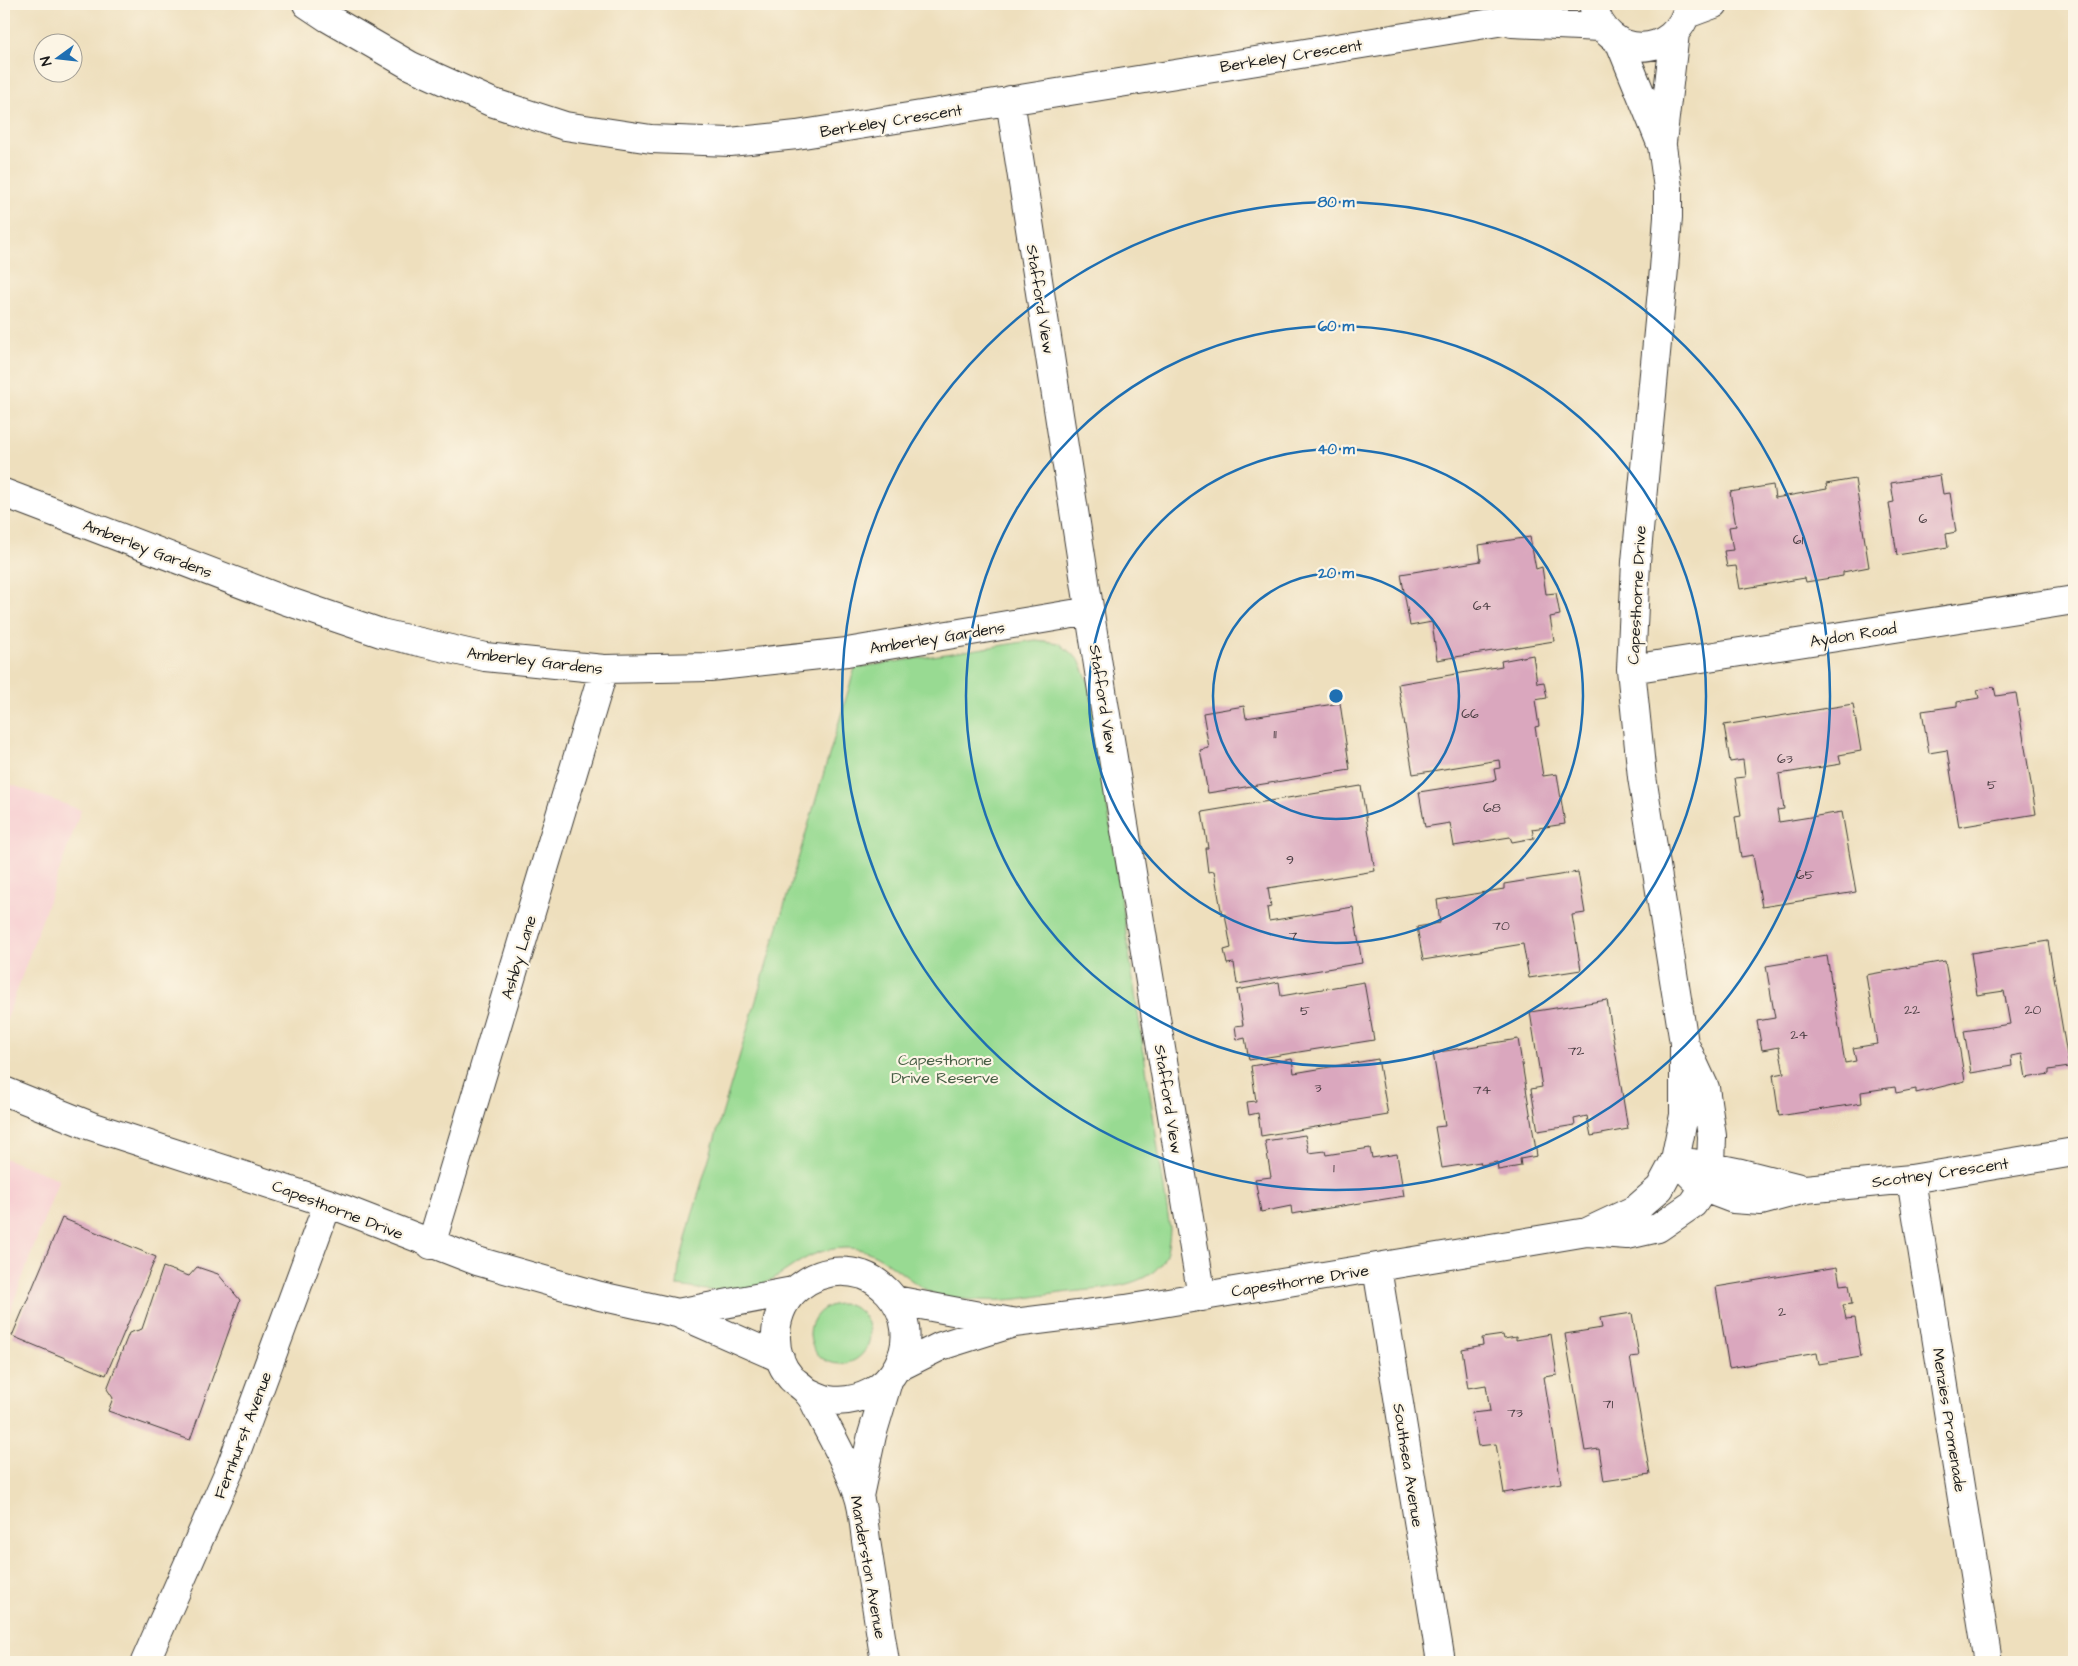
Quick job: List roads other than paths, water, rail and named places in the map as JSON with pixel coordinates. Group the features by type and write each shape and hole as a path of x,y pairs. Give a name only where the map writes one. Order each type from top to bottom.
{"street":[{"name":"Berkeley Crescent","path":"307,4 411,66 491,102 565,126 651,139 730,142 797,135 1498,22 1550,4"},
{"path":"1684,17 1714,4"},
{"name":"Berkeley Crescent","path":"1498,22 1605,25 1635,47 1663,42 1684,17"},
{"name":"Capesthorne Drive","path":"1662,146 1684,17"},
{"name":"Capesthorne Drive","path":"1586,1232 1636,1209 1660,1188 1675,1160 1684,1115 1684,1043 1642,777 1631,669 1636,562 1668,217 1668,188 1662,146 1605,25"},
{"name":"Stafford View","path":"1010,100 1090,612 1202,1297"},
{"name":"Amberley Gardens","path":"4,493 284,600 381,633 485,657 604,669 710,667 847,652 1090,612"},
{"name":"Aydon Road","path":"1631,669 2074,600"},
{"name":"Ashby Lane","path":"431,1245 604,669"},
{"name":"Capesthorne Drive","path":"893,1374 941,1346 1014,1323 1055,1319 1202,1297 1586,1232 1627,1234 1658,1228 1693,1204 1707,1177 1712,1136 1705,1088 1684,1043"},
{"name":"Capesthorne Drive","path":"4,1091 91,1126 328,1203 431,1245 477,1261 600,1296 677,1313 780,1358"},
{"name":"Scotney Crescent","path":"1675,1160 1707,1177 1805,1189 1911,1179 2074,1152"},
{"name":"Menzies Promenade","path":"1911,1179 1988,1662"},
{"name":"Fernhurst Avenue","path":"145,1662 230,1469 328,1203"},
{"name":"Southsea Avenue","path":"1377,1268 1441,1662"},
{"path":"859,1496 872,1435 893,1374 904,1352 906,1334 902,1316 895,1300 882,1285 865,1276 846,1271 826,1272 808,1279 793,1291 783,1306 777,1323 776,1341 780,1358 791,1378 808,1392 828,1400 850,1400 870,1394 893,1374"},
{"name":"Capesthorne Drive","path":"677,1313 793,1291"},
{"name":"Capesthorne Drive","path":"895,1300 1014,1323"},
{"name":"Manderston Avenue","path":"808,1392 834,1440 859,1496 885,1662"}],"park label":[{"name":"Capesthorne Drive Reserve","path":"945,1068"}]}
